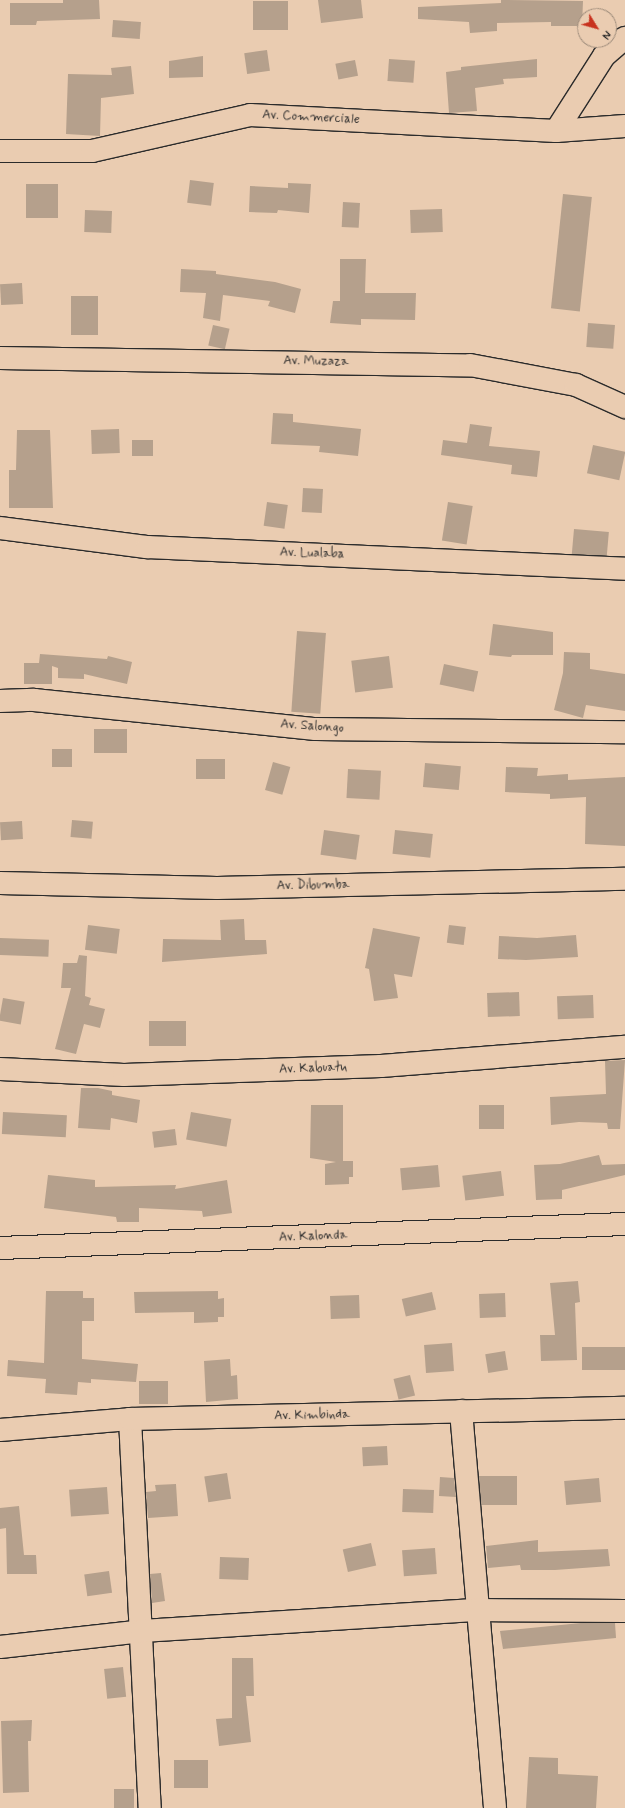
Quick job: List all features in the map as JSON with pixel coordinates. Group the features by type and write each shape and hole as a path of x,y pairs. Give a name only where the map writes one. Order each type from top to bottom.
{"street":[{"path":"556,130 604,56 625,38"},
{"name":"Av. Commerciale","path":"0,151 92,150 250,115 556,130 625,126"},
{"name":"Av. Muzaza","path":"0,358 470,365 576,385 625,407"},
{"name":"Av. Lualaba","path":"0,528 147,547 625,569"},
{"name":"Av. Salongo","path":"0,701 34,700 316,729 625,732"},
{"name":"Av. Dibumba","path":"0,883 217,888 625,879"},
{"name":"Av. Kabuatu","path":"0,1069 124,1075 381,1066 625,1047"},
{"name":"Av. Kalonda","path":"0,1248 625,1224"},
{"name":"Av. Kimbinda","path":"0,1430 130,1419 625,1408"},
{"path":"461,1412 496,1808"},
{"path":"130,1419 150,1808"},
{"path":"0,1647 142,1631 478,1610 625,1611"}],"building":[{"path":"63,0 99,0 100,19 37,21 36,25 10,25 10,3 63,3"},
{"path":"318,0 361,0 363,18 321,23"},
{"path":"501,0 583,1 583,8 577,8 577,26 551,26 551,22 497,23 497,31 470,33 469,22 418,19 418,7 501,3"},
{"path":"253,1 288,1 288,30 253,30"},
{"path":"113,20 141,22 140,39 112,37"},
{"path":"267,50 270,71 247,74 244,53"},
{"path":"203,56 203,77 169,78 169,61"},
{"path":"389,59 415,61 413,83 387,81"},
{"path":"537,59 537,77 503,79 504,84 475,88 477,111 449,113 446,72 461,70 461,67"},
{"path":"355,60 358,76 338,80 335,64"},
{"path":"131,66 134,94 101,98 100,136 66,134 68,74 112,75 111,68"},
{"path":"190,180 214,183 211,206 187,203"},
{"path":"288,183 311,184 309,213 278,210 277,213 249,212 250,186 288,188"},
{"path":"26,184 58,184 58,218 26,218"},
{"path":"563,194 592,197 580,311 551,308"},
{"path":"343,202 360,203 359,228 342,227"},
{"path":"442,209 443,232 411,233 410,210"},
{"path":"85,210 112,211 111,233 84,232"},
{"path":"340,259 366,259 365,293 416,293 415,320 361,319 361,325 330,323 333,301 340,301"},
{"path":"181,269 216,271 216,274 275,282 301,289 295,313 268,306 270,301 223,295 220,321 203,318 206,293 180,292"},
{"path":"22,283 23,304 1,305 0,284"},
{"path":"71,296 98,296 98,335 71,335"},
{"path":"588,323 615,325 613,349 586,347"},
{"path":"213,325 230,329 225,349 208,345"},
{"path":"273,413 293,414 293,422 361,429 358,456 319,452 320,446 271,444"},
{"path":"470,424 492,427 489,446 540,451 537,477 511,474 512,465 441,455 443,440 467,443"},
{"path":"119,429 120,453 92,454 91,430"},
{"path":"17,430 50,430 53,508 9,508 9,470 16,470"},
{"path":"132,440 153,440 153,456 132,456"},
{"path":"593,445 625,452 619,480 587,473"},
{"path":"303,488 323,489 322,513 302,512"},
{"path":"267,502 288,505 284,529 264,526"},
{"path":"448,502 473,506 467,544 442,541"},
{"path":"574,529 609,532 607,557 572,554"},
{"path":"493,624 553,632 553,655 512,655 511,657 489,655"},
{"path":"297,631 326,633 320,714 291,712"},
{"path":"564,652 590,653 590,669 625,674 625,711 586,705 583,718 554,710 563,673"},
{"path":"40,654 107,659 108,656 132,662 127,684 84,674 84,679 58,678 58,668 52,666 52,684 24,684 24,663 39,663"},
{"path":"389,656 393,688 355,692 351,661"},
{"path":"444,664 478,671 474,692 440,685"},
{"path":"94,729 127,729 127,753 94,753"},
{"path":"52,749 72,749 72,767 52,767"},
{"path":"196,759 225,759 225,779 196,779"},
{"path":"273,762 290,767 282,795 265,790"},
{"path":"425,763 461,766 459,790 423,787"},
{"path":"506,767 538,768 537,776 568,774 568,780 625,777 625,846 585,844 586,797 550,799 550,794 505,792"},
{"path":"348,769 381,771 379,800 346,798"},
{"path":"72,820 93,822 91,839 71,837"},
{"path":"22,821 23,839 1,840 0,822"},
{"path":"324,830 360,835 356,860 321,855"},
{"path":"395,830 433,834 430,858 392,854"},
{"path":"244,919 245,940 266,940 267,954 162,962 163,939 221,940 220,920"},
{"path":"88,925 120,929 117,954 85,950"},
{"path":"449,925 466,927 464,945 447,943"},
{"path":"373,928 420,937 412,977 394,974 398,998 374,1001 369,969 365,968"},
{"path":"576,935 578,957 526,960 498,959 499,936 537,938"},
{"path":"0,938 49,940 48,957 0,955"},
{"path":"79,955 87,956 85,996 91,998 89,1005 105,1009 100,1028 84,1024 76,1054 55,1049 71,988 61,988 63,963 77,963"},
{"path":"519,992 520,1016 488,1017 487,993"},
{"path":"593,995 594,1018 558,1019 557,996"},
{"path":"3,998 25,1002 21,1024 0,1021"},
{"path":"149,1021 186,1021 186,1046 149,1046"},
{"path":"625,1060 620,1129 608,1129 607,1123 579,1122 551,1125 550,1097 606,1094 605,1061"},
{"path":"81,1088 98,1088 112,1091 112,1095 140,1100 137,1123 111,1118 110,1130 78,1128"},
{"path":"311,1105 343,1105 343,1161 353,1161 353,1177 349,1177 349,1184 325,1185 325,1164 336,1162 310,1158"},
{"path":"479,1105 504,1105 504,1129 479,1129"},
{"path":"3,1112 67,1115 66,1137 2,1134"},
{"path":"191,1112 231,1119 227,1147 186,1140"},
{"path":"175,1129 177,1145 154,1148 152,1132"},
{"path":"599,1155 602,1165 625,1164 625,1175 562,1190 562,1199 536,1200 534,1165 560,1164"},
{"path":"438,1165 440,1187 402,1190 400,1168"},
{"path":"501,1171 504,1196 465,1201 462,1176"},
{"path":"48,1175 95,1180 95,1187 176,1185 175,1189 227,1180 232,1213 203,1217 202,1211 139,1208 139,1222 117,1222 116,1217 44,1208"},
{"path":"578,1281 580,1302 575,1303 577,1360 541,1361 540,1335 555,1335 550,1283"},
{"path":"46,1291 83,1291 83,1298 94,1298 94,1321 82,1321 82,1359 138,1364 136,1382 91,1379 91,1383 78,1382 77,1395 45,1393 46,1379 7,1376 8,1360 44,1363"},
{"path":"218,1291 218,1299 224,1298 224,1317 218,1317 218,1322 194,1323 194,1312 135,1313 134,1292"},
{"path":"432,1292 436,1310 406,1317 402,1299"},
{"path":"505,1293 506,1317 480,1318 479,1294"},
{"path":"359,1295 360,1318 331,1319 330,1296"},
{"path":"452,1343 454,1371 426,1373 424,1345"},
{"path":"582,1347 625,1347 625,1370 582,1370"},
{"path":"505,1351 508,1370 488,1373 485,1354"},
{"path":"230,1359 231,1376 237,1375 238,1399 206,1402 204,1361"},
{"path":"410,1375 415,1395 399,1399 394,1379"},
{"path":"139,1381 168,1381 168,1404 139,1404"},
{"path":"387,1446 388,1465 363,1466 362,1447"},
{"path":"227,1473 231,1499 208,1502 204,1477"},
{"path":"479,1476 517,1476 517,1505 479,1505"},
{"path":"440,1477 454,1478 456,1497 439,1496"},
{"path":"599,1478 601,1502 566,1505 564,1481"},
{"path":"176,1484 178,1516 148,1518 146,1492 156,1491 155,1485"},
{"path":"107,1487 109,1514 71,1517 69,1490"},
{"path":"403,1489 434,1490 433,1513 402,1512"},
{"path":"19,1506 24,1555 36,1555 37,1574 7,1574 6,1528 0,1529 0,1508"},
{"path":"538,1540 538,1552 608,1549 610,1566 555,1570 521,1570 520,1565 488,1568 486,1546"},
{"path":"371,1543 376,1565 348,1572 343,1550"},
{"path":"435,1548 437,1574 404,1576 402,1550"},
{"path":"220,1557 249,1558 248,1580 219,1579"},
{"path":"109,1571 112,1593 87,1596 84,1574"},
{"path":"161,1573 165,1601 152,1603 150,1574"},
{"path":"581,1623 615,1623 616,1638 503,1649 500,1631"},
{"path":"232,1658 253,1658 254,1696 246,1696 251,1742 219,1746 216,1719 232,1718"},
{"path":"123,1667 126,1697 107,1699 104,1669"},
{"path":"32,1720 31,1741 28,1741 29,1792 3,1793 1,1721"},
{"path":"529,1757 558,1758 558,1774 598,1776 596,1808 526,1808"},
{"path":"174,1760 208,1760 208,1788 174,1788"},
{"path":"114,1789 134,1789 134,1808 114,1808"}]}
